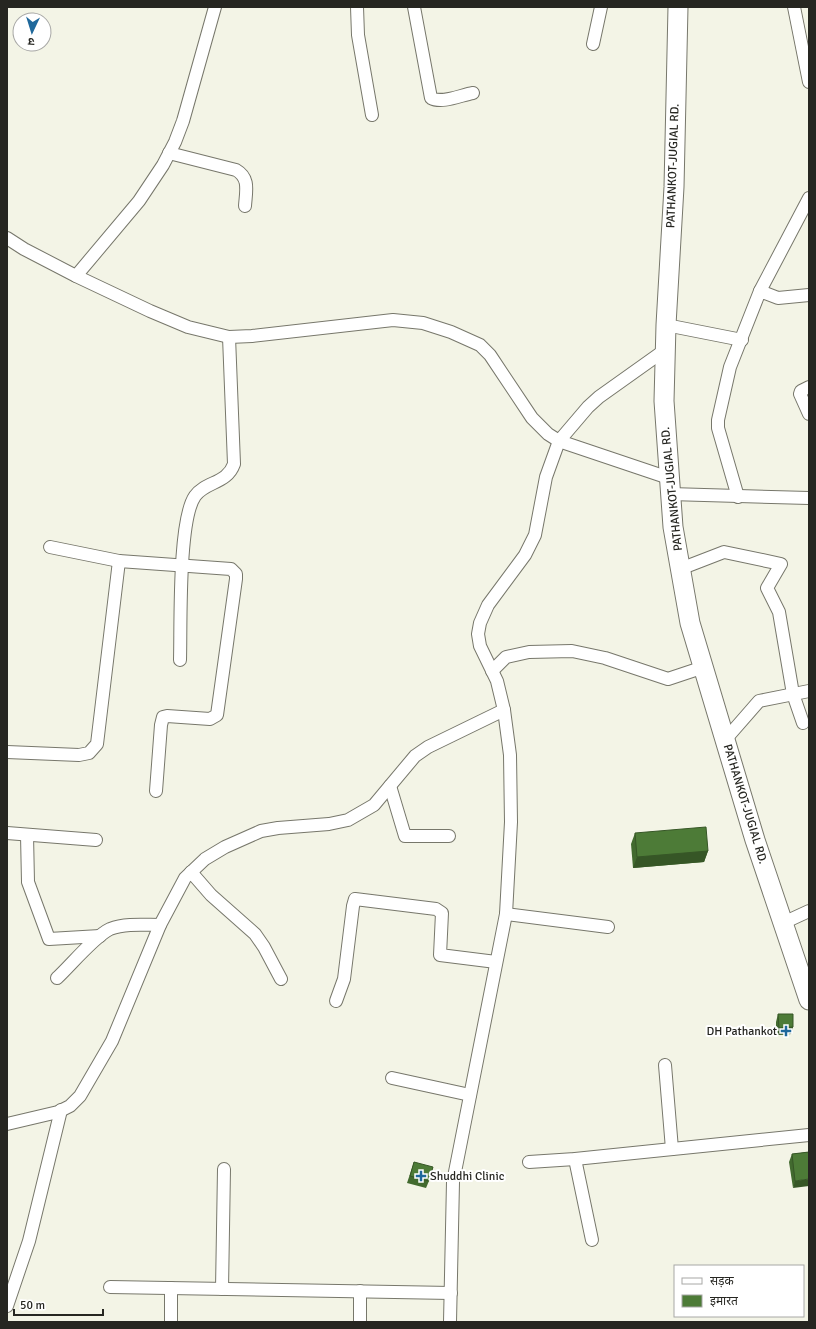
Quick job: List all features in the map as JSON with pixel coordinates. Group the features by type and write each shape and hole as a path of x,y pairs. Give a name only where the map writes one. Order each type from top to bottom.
{"main road":[{"name":"PATHANKOT-JUGIAL RD.","path":"678,7 674,187 666,325 664,401 673,527 690,623 755,840 809,1000"}],"street":[{"path":"76,276 139,201 169,153 183,121 214,7"},
{"path":"357,7 358,35 372,115"},
{"path":"414,7 431,98 434,100 446,99 473,93"},
{"path":"593,44 601,7"},
{"path":"794,7 809,82"},
{"path":"169,153 236,170 242,174 246,180 245,206"},
{"path":"738,496 720,438 718,420 730,367 742,340 760,291 809,198"},
{"path":"7,238 24,249 76,276 188,327 229,337 252,336 393,320 423,323 480,345 490,355 532,418 548,434 559,441 670,486 738,496 809,498"},
{"path":"760,291 778,298 809,295"},
{"path":"666,325 742,340"},
{"path":"180,660 182,565 189,510 195,496 200,491 229,475 234,464 229,337"},
{"path":"450,1322 453,1182 506,914 511,784 510,755 501,696 478,640 483,614 525,556 535,535 546,477 559,441 588,406 665,350"},
{"path":"809,387 800,391 800,394 809,414"},
{"path":"50,547 119,560 231,569 236,574 217,715 210,719 163,717 161,725 156,791"},
{"path":"680,569 724,552 781,564 767,588 779,612 794,694 803,723"},
{"path":"7,752 79,755 90,753 97,744 119,560"},
{"path":"492,671 506,657 529,652 572,650 605,658 668,679 704,667"},
{"path":"725,740 759,701 809,691"},
{"path":"7,1124 61,1110 70,1106 80,1096 93,1077 112,1041 160,925 185,878 205,859 261,831 278,828 329,824 348,820 374,805 415,756 428,747 504,710"},
{"path":"390,786 405,836 449,836"},
{"path":"7,833 96,840"},
{"path":"27,835 28,882 49,939 100,936"},
{"path":"191,872 210,895 256,934 281,979"},
{"path":"336,1001 344,979 355,898 436,909 442,914 440,956 496,962"},
{"path":"783,924 809,911"},
{"path":"506,914 608,927"},
{"path":"57,978 100,936 110,930 118,927 135,925 160,925"},
{"path":"665,1065 672,1149"},
{"path":"392,1078 470,1096"},
{"path":"7,1306 29,1241 61,1110"},
{"path":"529,1162 574,1159 809,1135"},
{"path":"574,1159 592,1240"},
{"path":"222,1289 224,1168"},
{"path":"110,1287 451,1293"},
{"path":"171,1288 172,1322"},
{"path":"360,1291 360,1322"}],"building":[{"path":"706,827 708,851 637,857 635,833"},
{"path":"778,1014 793,1014 793,1027 779,1028"},
{"path":"809,1152 809,1179 795,1181 792,1154"},
{"path":"414,1162 433,1167 429,1181 410,1176"}],"place":[{"name":"DH Pathankot","path":"786,1031"},
{"name":"Shuddhi Clinic","path":"421,1176"}]}
